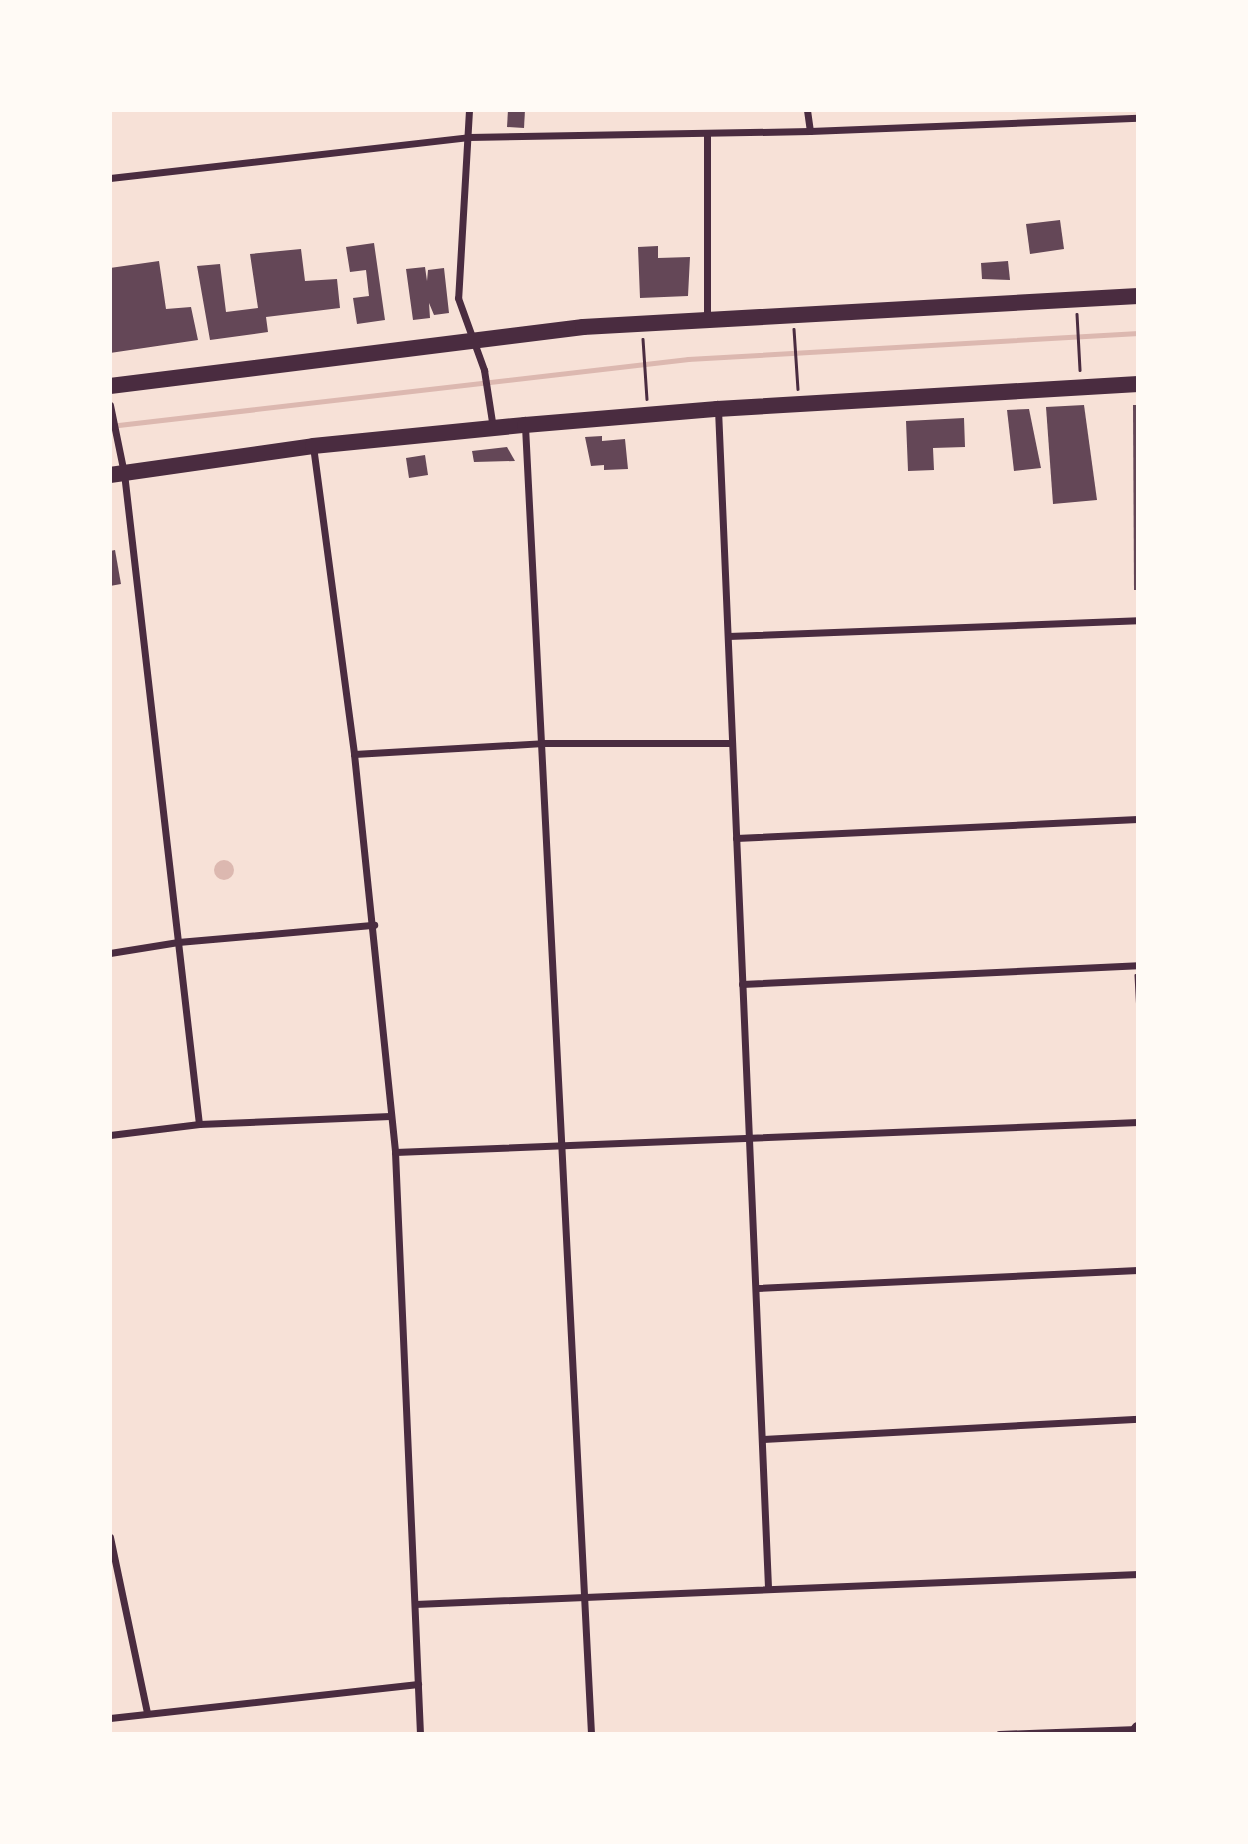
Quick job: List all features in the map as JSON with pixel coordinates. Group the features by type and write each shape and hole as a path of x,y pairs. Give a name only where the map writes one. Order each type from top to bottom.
{"highway":[{"path":"110,386 475,339 707,317 1138,296"},
{"path":"117,474 313,446 525,425 718,409 1138,384"}],"main road":[{"path":"1135,1734 1138,1729"}],"street":[{"path":"469,110 458,298 484,370 493,428"},
{"path":"807,110 810,131"},
{"path":"110,178 469,137 707,134 1138,118"},
{"path":"707,134 707,317"},
{"path":"110,405 120,452 117,474 199,1124"},
{"path":"718,409 768,1589"},
{"path":"525,425 591,1734"},
{"path":"313,446 374,925 395,1152 420,1734"},
{"path":"728,636 1138,620"},
{"path":"354,754 543,743 732,743"},
{"path":"736,838 1138,819"},
{"path":"110,953 178,942 374,925"},
{"path":"742,984 1136,965"},
{"path":"110,1135 199,1124 390,1116"},
{"path":"395,1152 751,1141 1138,1122"},
{"path":"757,1288 1138,1270"},
{"path":"763,1439 1138,1419"},
{"path":"110,1537 147,1713"},
{"path":"415,1604 1138,1574"},
{"path":"110,1718 418,1684"},
{"path":"999,1734 1138,1729"}],"path":[{"path":"1078,323 1081,387"},
{"path":"794,341 799,404"},
{"path":"644,355 648,416"},
{"path":"1136,965 1138,1010"}],"shaded area":[{"path":"224,860 231,863 234,870 231,877 224,880 217,877 214,870 217,863"}],"building":[{"path":"508,110 525,110 524,128 507,127"},
{"path":"1060,220 1064,249 1030,254 1026,224"},
{"path":"374,243 385,320 357,324 353,298 369,296 366,270 350,272 346,247"},
{"path":"658,246 658,258 690,257 688,296 640,298 638,247"},
{"path":"301,249 305,281 337,279 340,308 266,317 268,332 210,340 197,266 220,264 226,312 258,308 250,254"},
{"path":"159,261 166,309 191,307 198,340 110,353 110,268"},
{"path":"1008,261 1010,280 982,279 981,263"},
{"path":"425,267 427,281 428,270 444,268 449,313 434,315 429,303 430,318 413,320 406,269"},
{"path":"1084,405 1097,500 1053,504 1046,407"},
{"path":"1133,405 1138,405 1138,590 1134,590"},
{"path":"1029,409 1041,468 1014,471 1007,410"},
{"path":"964,418 965,447 933,448 934,470 908,471 906,421"},
{"path":"602,436 602,441 625,439 628,469 604,470 604,465 591,466 585,437"},
{"path":"507,447 515,461 474,462 472,451"},
{"path":"425,455 428,475 409,478 406,458"},
{"path":"115,550 121,584 110,586 110,551"}],"waterway":[{"path":"110,426 688,359 1138,333"}]}
